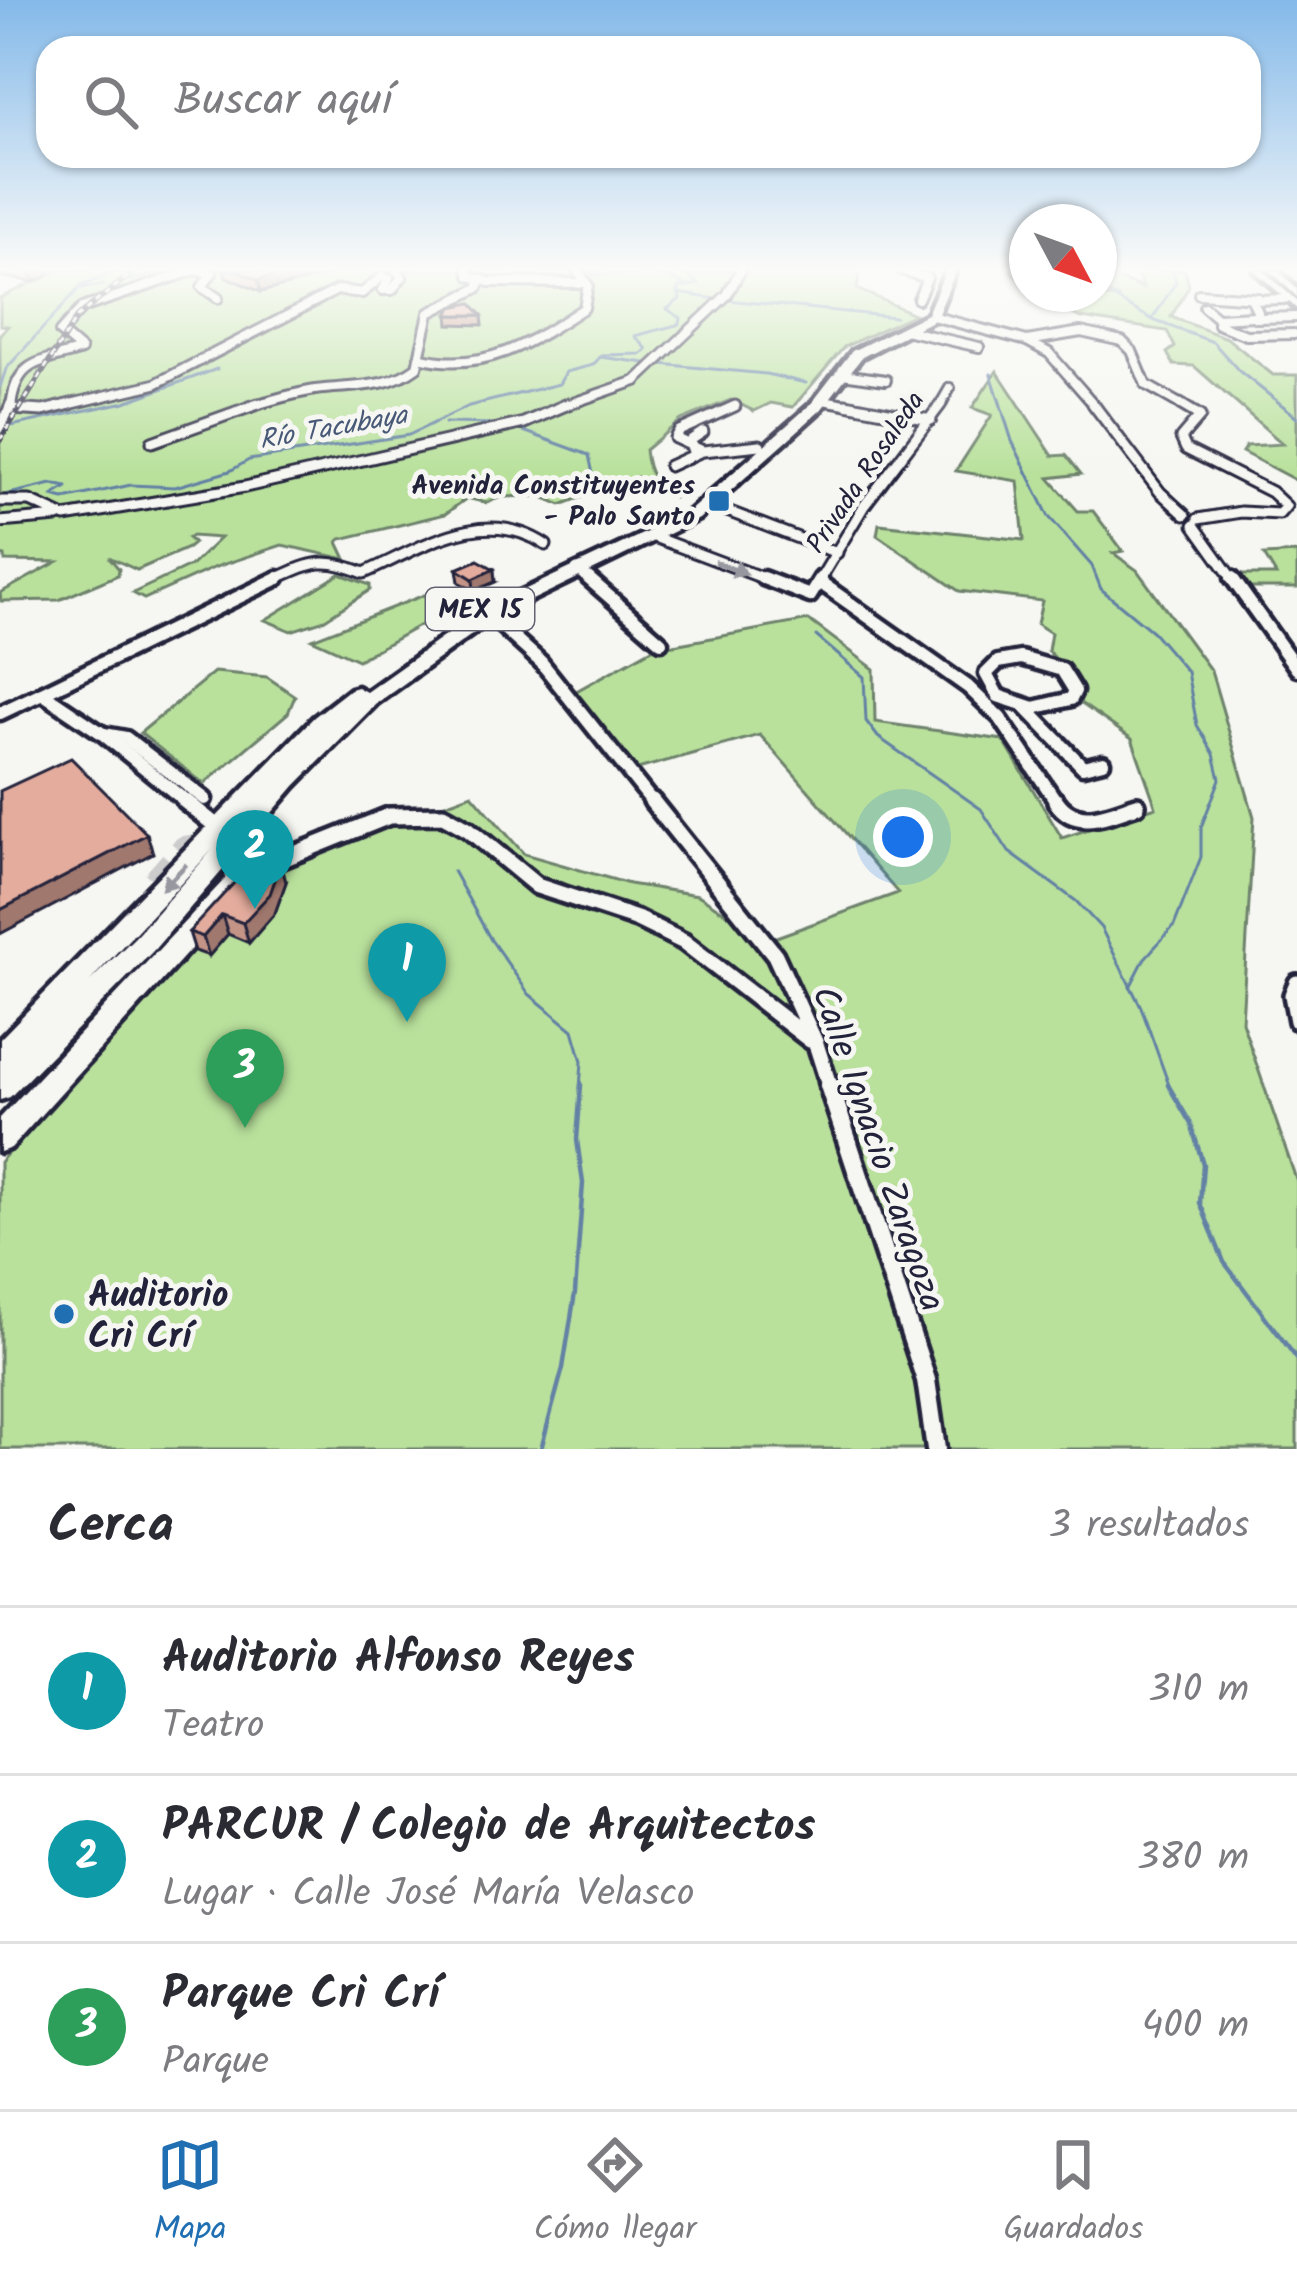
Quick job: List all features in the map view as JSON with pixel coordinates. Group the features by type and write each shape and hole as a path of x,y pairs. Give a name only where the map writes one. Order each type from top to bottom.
{"highway":[{"name":"MEX 15","path":"0,1058 321,722 421,646 526,584 682,513 812,397 846,351 872,338"},
{"name":"MEX 15","path":"0,1088 144,944 348,718 488,614 572,571 654,537 709,504 823,400 864,348 888,338"},
{"path":"0,1139 237,882 240,863"},
{"path":"0,1044 109,932"},
{"path":"0,1119 92,1022 144,944"}],"street":[{"path":"0,430 8,423 12,386 23,370 82,348 68,338"},
{"path":"10,409 43,411 155,384 241,338"},
{"path":"410,383 418,362 419,338"},
{"path":"152,442 305,392 392,382 418,362 476,363 538,338"},
{"path":"0,522 65,517 244,487 524,423 599,391 636,381 682,338"},
{"path":"938,338 979,347"},
{"path":"1014,338 1057,359 1160,492 1192,520 1297,669"},
{"path":"1027,341 1047,338"},
{"path":"1107,338 1122,341 1132,351 1146,386 1200,416 1181,438 1186,449 1271,492 1286,506 1284,512 1274,514 1241,512 1192,520"},
{"path":"1280,338 1287,343"},
{"path":"842,374 886,380"},
{"name":"Privada Rosaleda","path":"654,537 810,596 864,506 950,388"},
{"path":"823,400 931,420"},
{"path":"735,406 679,431 677,440 698,450 745,452"},
{"path":"698,450 691,440 703,432"},
{"path":"669,466 698,450"},
{"path":"4,501 30,501 65,517"},
{"path":"709,504 837,553"},
{"path":"0,713 314,562 334,560 364,573 495,522 546,545"},
{"path":"572,571 661,642"},
{"name":"Privada Rosaleda","path":"820,583 968,687 1000,718 1063,811 1089,820 1137,805"},
{"name":"Calle Ignacio Zaragoza","path":"488,614 541,662 776,956 816,1045 926,1380 936,1449"},
{"path":"1025,707 1064,704 1075,692 1074,684 1048,663 1022,658 998,662 986,674 986,682 1000,697 1025,707 1083,767 1103,762"},
{"path":"968,687 986,682"},
{"path":"42,693 103,734 220,829"},
{"path":"103,734 126,738 206,799"},
{"path":"252,819 264,854 280,860 381,818 415,812 448,815 521,878 560,896 640,920 736,980 816,1045"},
{"path":"1297,982 1292,994 1297,1021"}],"green space":[{"path":"0,338 864,338 844,347 793,407 771,403 754,411 731,400 681,420 645,450 654,478 680,490 674,497 637,477 561,505 540,496 501,497 486,503 467,498 445,514 341,539 338,542 346,559 282,545 144,599 133,593 192,565 220,538 192,536 188,538 194,543 188,548 137,570 109,557 118,575 59,600 1,601 0,593 57,562 5,561 0,555"},
{"path":"1170,338 1226,338 1273,375 1297,375 1297,481 1242,452 1246,446 1283,444 1194,366 1174,365 1167,353 1175,347"},
{"path":"997,371 1053,456 1066,455 1081,474 1049,478 1078,511 1093,511 1123,551 1113,553 1137,570 1211,671 1254,817 1242,1022 1297,1182 1297,1449 0,1449 0,1162 215,917 281,864 472,794 524,854 629,884 698,895 768,940 898,893 760,735 634,770 571,694 652,649 809,620 874,669 875,722 1003,740 1062,838 1156,807 1132,739 1076,700 1079,684 1048,651 1051,633 1037,624 1042,601 959,591 877,535 879,524 1024,540 1018,481 956,471 992,415 972,408"},
{"path":"1297,553 1297,588 1246,588 1237,575 1276,575 1264,555"},
{"path":"340,574 370,585 370,590 322,621 291,631 265,620"},
{"path":"458,587 468,598 358,660 312,639 442,588"},
{"path":"214,672 267,677 295,696 288,713 204,784 140,733"}],"building":[{"path":"478,560 494,569 473,579 457,569"},
{"path":"71,758 147,834 0,910 0,791"},
{"path":"251,844 261,849 256,862 281,863 270,894 243,923 222,915 203,937 189,932 244,872"}],"waterway":[{"path":"0,387 6,369 34,338"},
{"name":"Río Tacubaya","path":"600,357 642,354 647,349 636,338"},
{"path":"1201,338 1213,342 1239,371 1297,417"},
{"name":"Río Tacubaya","path":"0,496 52,484 67,487 52,496 64,499 131,485 175,487 230,471 249,460 409,435 469,406 559,384 566,372 593,365 600,357"},
{"path":"600,357 646,363"},
{"path":"660,364 766,374 806,383"},
{"path":"11,426 125,402 217,369"},
{"path":"991,374 1012,441 1049,517 1092,566 1101,589 1153,632 1187,672 1197,725 1214,754 1220,779 1201,827 1201,857 1174,926 1145,958 1130,986"},
{"path":"445,423 501,424"},
{"path":"518,429 589,455 593,474 603,484"},
{"path":"816,636 864,677 866,721 878,737 981,809 1009,852 1076,901 1101,928 1130,986"},
{"path":"453,871 491,940 529,994 573,1030 582,1061 580,1088"},
{"path":"1130,986 1170,1088"},
{"path":"541,1449 563,1368 575,1293 583,1183 577,1140 581,1085"},
{"path":"1168,1085 1191,1124 1203,1164 1200,1203 1224,1262 1297,1359"}],"tunnel":[{"path":"155,882 184,849 209,845"}],"railway":[{"path":"0,440 64,338"}],"place":[{"name":"Avenida Constituyentes - Palo Santo","path":"719,501"},
{"name":"PARCUR / Colegio de Arquitectos","path":"255,909"},
{"name":"Auditorio Alfonso Reyes","path":"407,1022"},
{"name":"Parque Cri Crí","path":"245,1128"},
{"name":"Auditorio Cri Crí","path":"64,1314"}]}
